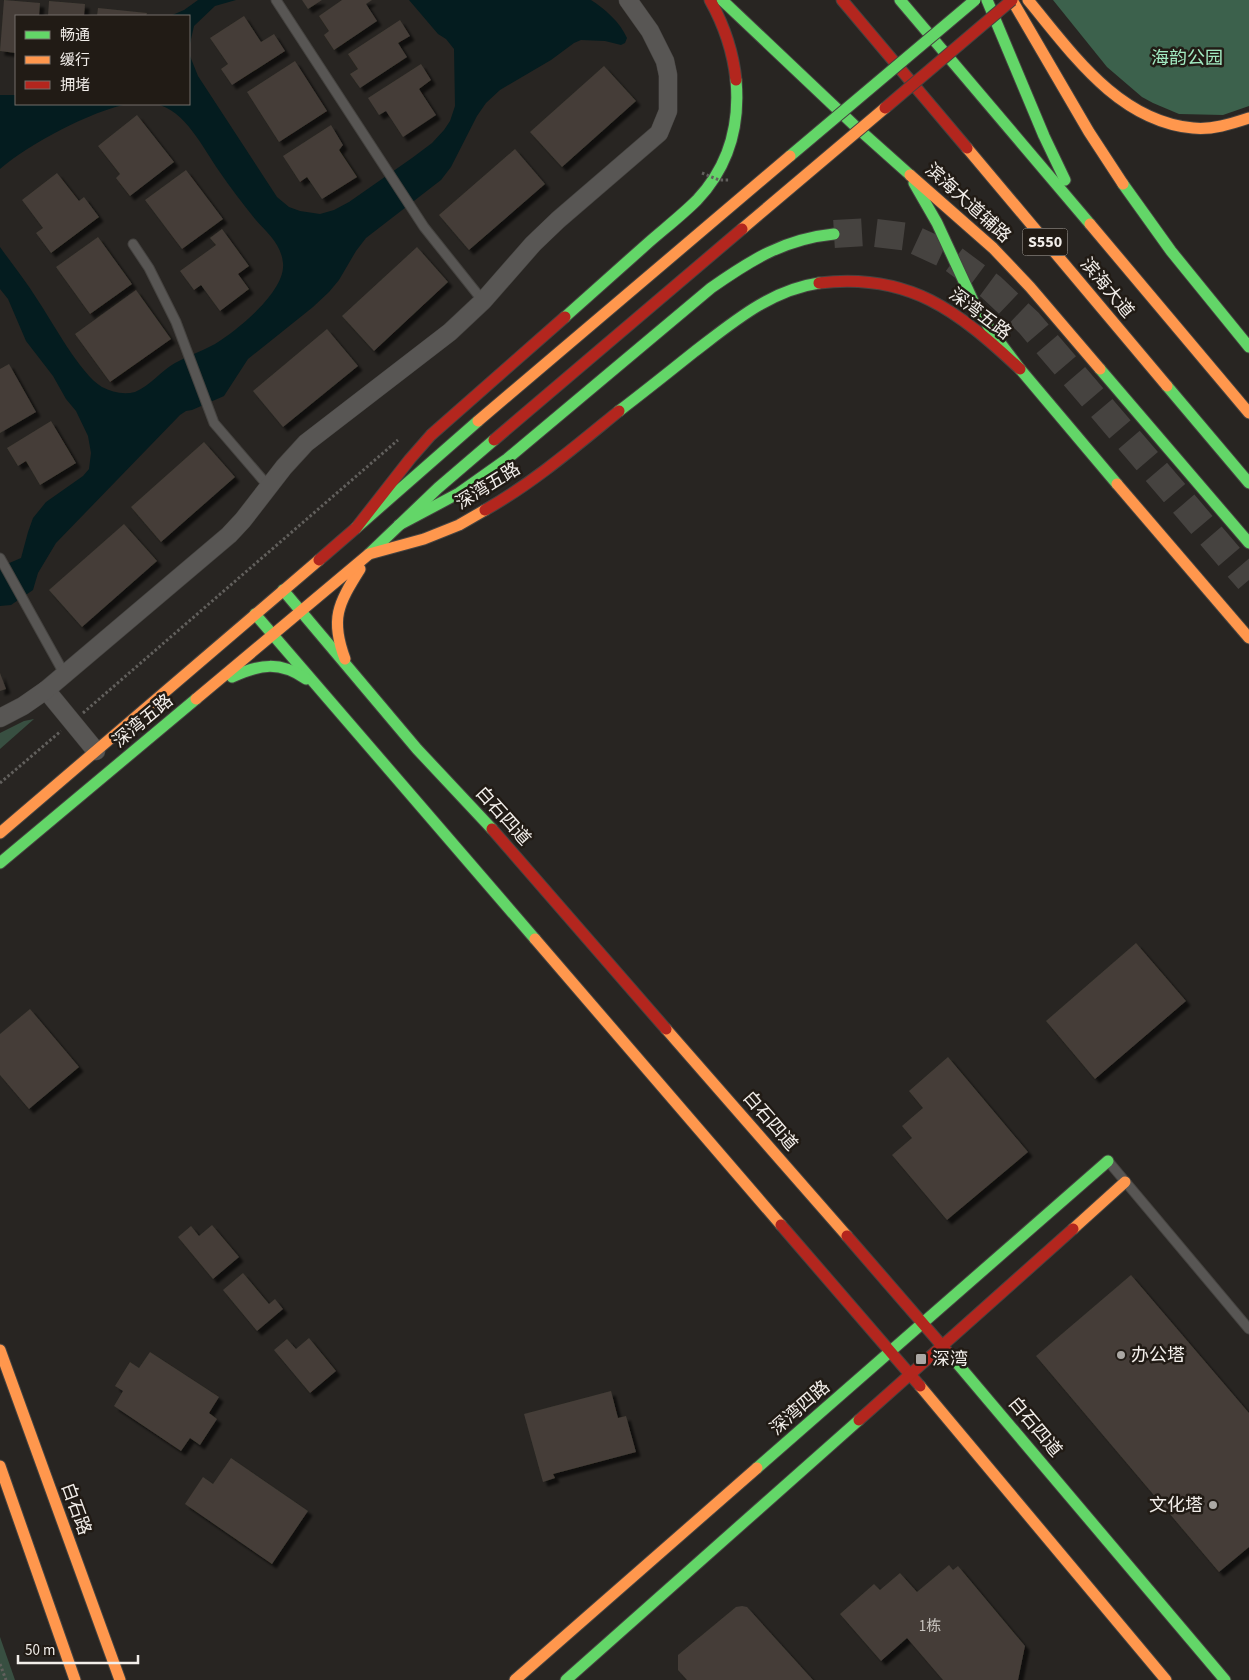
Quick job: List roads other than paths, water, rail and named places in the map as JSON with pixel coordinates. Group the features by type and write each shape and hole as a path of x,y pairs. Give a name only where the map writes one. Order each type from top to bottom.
{"main road":[{"name":"深湾五路","path":"0,832 356,528 431,434 698,199 720,169 730,146 736,121 735,63 727,35 717,10 710,0"},
{"name":"滨海大道辅路","path":"722,0 801,77 993,248 1030,287 1249,542"},
{"name":"滨海大道","path":"842,0 1249,483"},
{"name":"滨海大道","path":"900,0 1249,413"},
{"path":"356,528 478,421 975,0"},
{"path":"987,0 1051,152 1093,229"},
{"path":"349,670 338,644 335,631 336,620 344,596 369,554 438,488 1012,0 1101,151 1132,198 1182,266 1249,347"},
{"path":"1028,0 1104,85 1125,103 1148,116 1171,125 1193,128 1227,125 1249,118"},
{"path":"905,171 922,195 937,222 970,295 992,333 1020,369 1249,638"},
{"path":"399,525 459,493 508,459 711,288 744,264 772,249 802,239 834,234"},
{"name":"深湾五路","path":"0,863 369,554 424,539 459,525 503,500 540,474 734,321 762,303 790,290 818,283 853,280 885,283 918,293 962,318 985,336 1020,369"},
{"name":"白石四道","path":"283,590 417,749 495,833 943,1346 1225,1680"},
{"path":"255,614 910,1374 1166,1680"},
{"path":"209,688 244,671 261,666 278,665 299,674 319,690"},
{"name":"深湾四路","path":"515,1680 1108,1161"},
{"path":"566,1680 1125,1182"},
{"name":"白石路","path":"0,1350 120,1680"},
{"path":"0,1466 75,1680"}],"street":[{"path":"0,718 23,706 65,675 232,532 284,467 306,443 450,332 483,301 533,244 558,220 660,132 668,111 668,75 665,61 650,31 628,0"},
{"path":"46,690 96,751"}],"lane":[{"path":"276,0 424,227 483,301"},
{"path":"133,244 149,268 176,322 214,423 269,487"},
{"path":"0,558 65,675"},
{"path":"1108,1161 1249,1329"}],"water":[{"path":"198,0 236,0 215,6 194,26 190,44 190,15 172,15 184,10"},
{"path":"409,0 591,0 612,16 627,38 625,43 621,45 605,41 581,40 500,90 486,103 477,116 451,167 441,180 366,238 329,292 248,359 224,396 180,415 56,543 38,573 33,590 11,605 0,606 0,567 21,558 33,518 46,502 83,476 89,469 91,453 88,436 76,411 66,399 53,376 26,341 8,299 0,289 0,247 85,371 102,387 122,393 135,392 175,363 225,338 259,309 277,286 282,274 282,256 273,239 255,219 219,171 192,131 176,114 158,105 190,105 190,56 198,76 277,197 289,207 320,214 334,210 349,202 412,158 432,143 450,121 455,106 454,49 446,39 438,34"},
{"path":"0,95 15,95 15,105 124,105 79,121 43,139 0,169"}],"tunnel":[{"path":"834,234 868,232 908,237 949,256 991,287 1029,323 1249,580"}],"place":[{"name":"办公塔","path":"1121,1355"},
{"name":"深湾","path":"921,1359"},
{"name":"文化塔","path":"1213,1505"}],"park label":[{"name":"海韵公园","path":"1187,58"}]}
